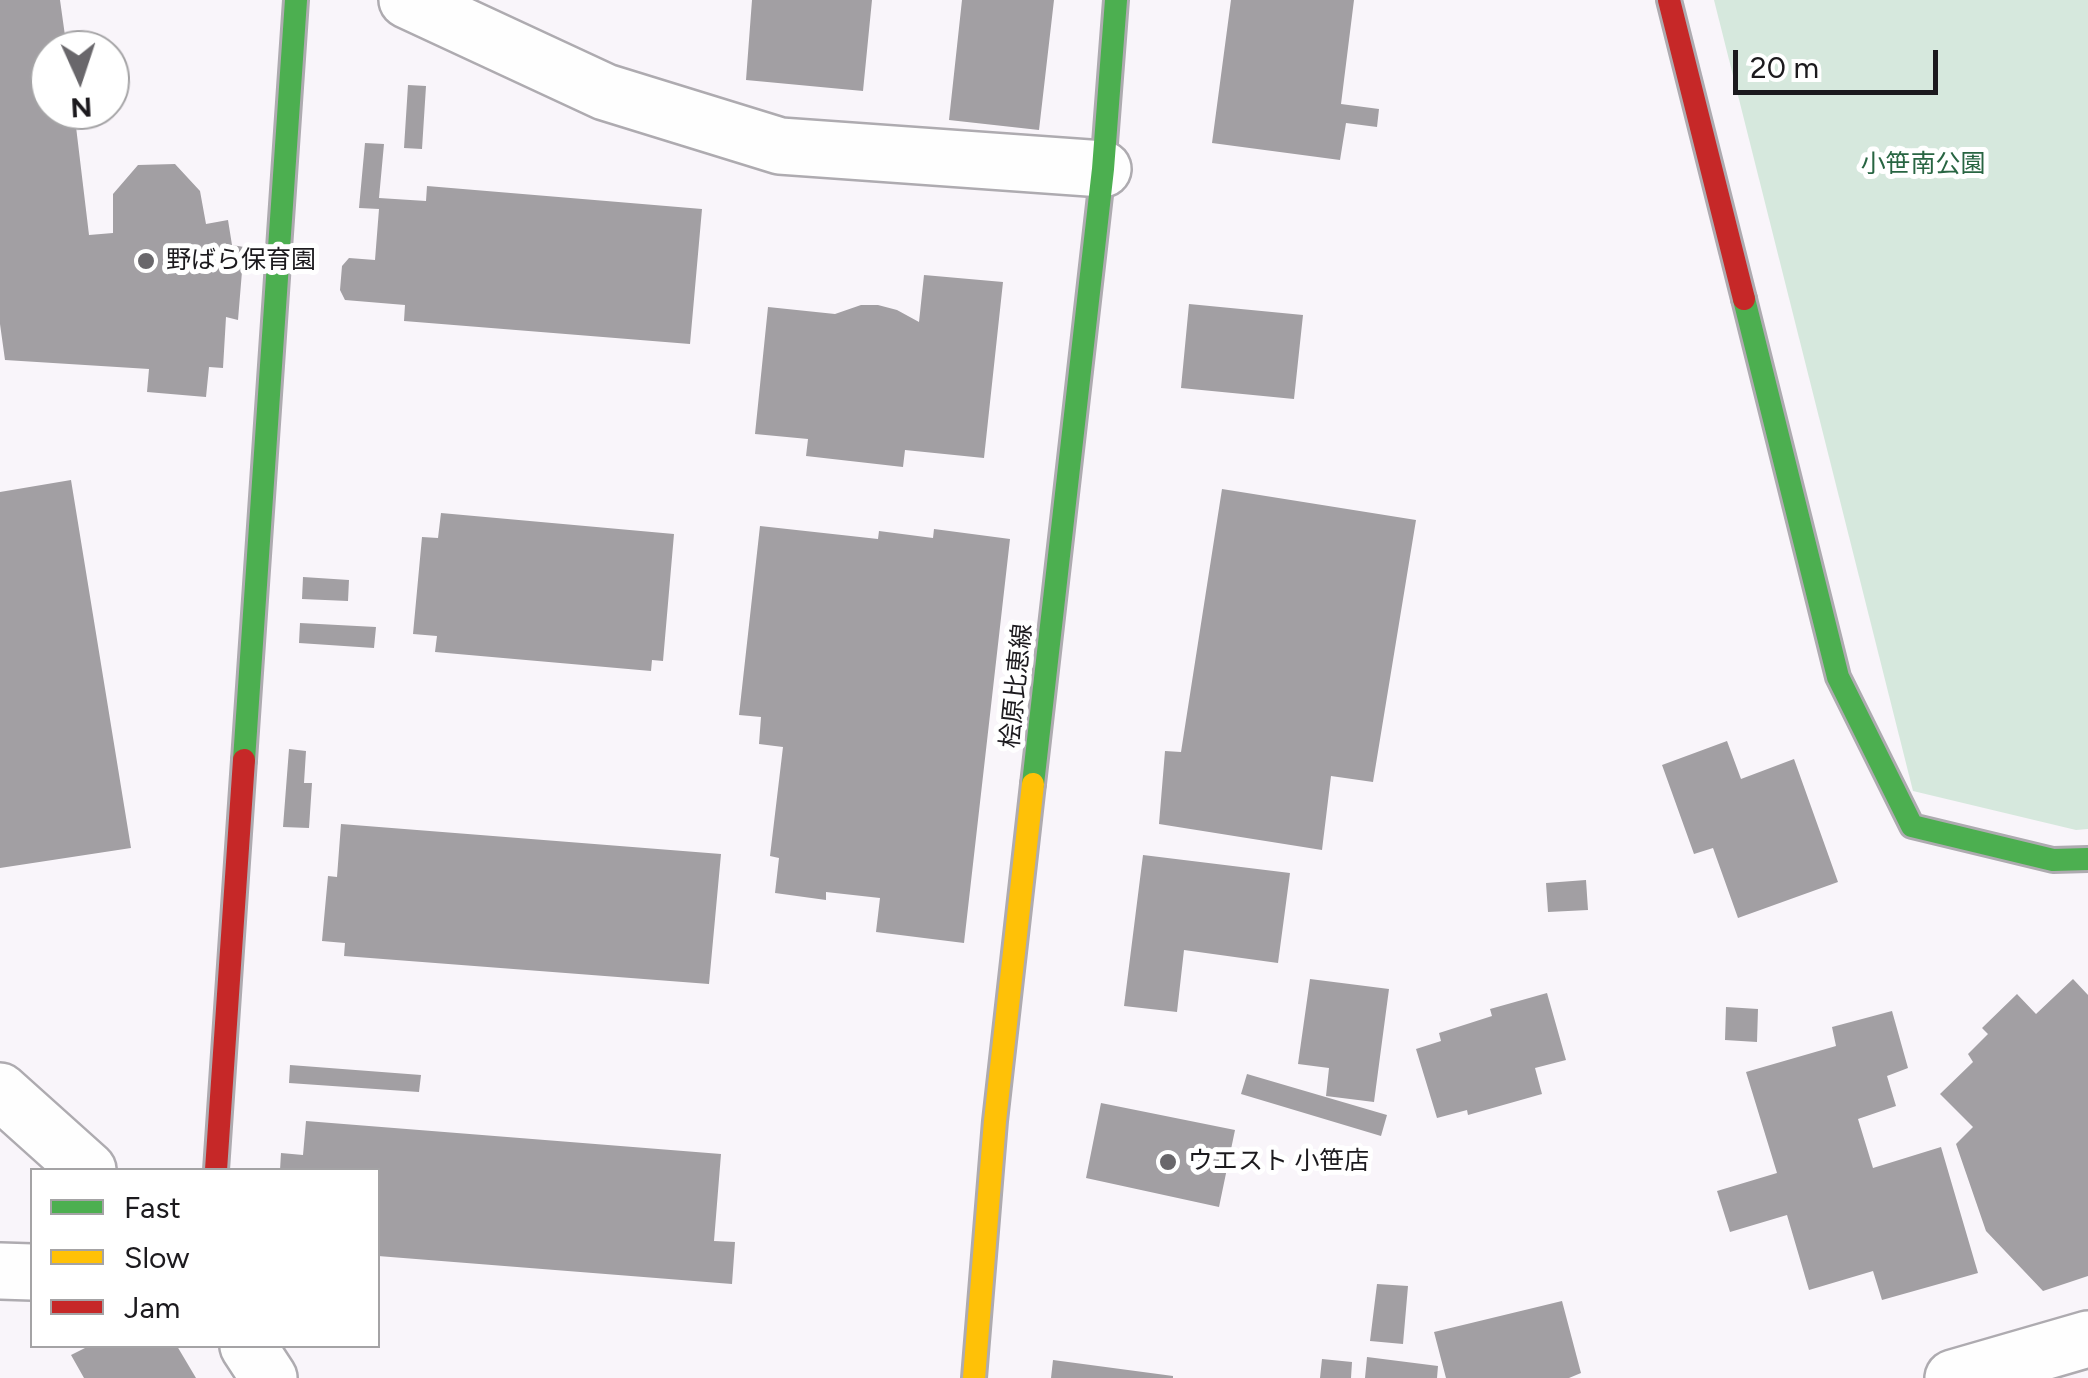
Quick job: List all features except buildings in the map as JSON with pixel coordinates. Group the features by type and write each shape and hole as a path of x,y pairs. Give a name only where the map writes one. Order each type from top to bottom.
{"street":[{"path":"216,1168 296,0"},
{"path":"408,0 606,92 780,146 1104,169"},
{"name":"桧原比恵線","path":"974,1378 995,1120 1104,169 1116,0"},
{"path":"1670,0 1838,678 1912,826 2053,860 2088,859"},
{"path":"0,1091 86,1168"},
{"path":"0,1271 30,1272"},
{"path":"1953,1378 2088,1339"},
{"path":"249,1348 269,1378"}],"green space":[{"name":"小笹南公園","path":"1714,0 2088,0 2088,829 2076,830 1913,791"}],"traffic: fast":[{"path":"244,760 296,0"},
{"path":"1033,784 1103,169 1116,0"},
{"path":"1744,299 1838,677 1912,826 2053,860 2088,859"}],"traffic: slow":[{"path":"974,1378 995,1121 1033,784"}],"traffic: jam":[{"path":"1669,0 1744,299"},
{"path":"216,1168 244,760"}],"place":[{"name":"野ばら保育園","path":"146,261"},
{"name":"ウエスト 小笹店","path":"1168,1162"}]}
